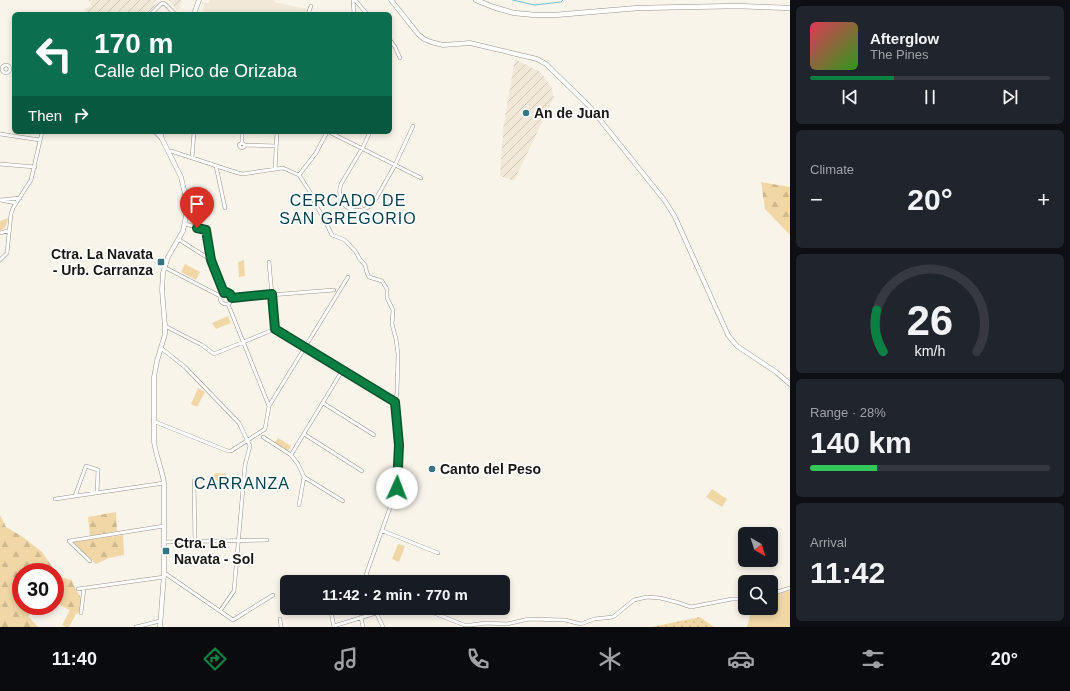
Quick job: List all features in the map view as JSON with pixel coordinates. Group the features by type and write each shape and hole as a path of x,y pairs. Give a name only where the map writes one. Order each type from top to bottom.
{"main road":[{"path":"476,0 492,7 535,16 638,8 737,6 790,8"}],"street":[{"path":"195,12 199,0"},
{"path":"354,0 354,12"},
{"path":"354,0 365,12"},
{"path":"391,0 418,34 424,39 442,45 470,43 537,59 546,64 563,80 602,121 667,204 732,341 737,346 776,372 790,384"},
{"path":"153,12 164,3 173,12"},
{"path":"309,12 311,6"},
{"path":"392,43 400,58"},
{"path":"369,134 363,149 341,184 339,190 339,196 342,202 351,210 363,210 373,204 395,165 413,126"},
{"path":"0,134 40,140"},
{"path":"0,260 7,252 11,214 16,203 32,180 42,134"},
{"path":"157,134 162,139"},
{"path":"160,627 164,575 164,483 154,442 154,377 165,334 162,290 164,267 171,250 183,231 186,216 183,185 161,134"},
{"path":"192,158 194,134"},
{"path":"242,134 243,144 276,146"},
{"path":"275,169 277,134"},
{"path":"299,175 316,153 327,134"},
{"path":"332,134 422,178"},
{"path":"168,152 171,151 243,174 283,168 299,175 312,195 314,202 324,216 332,236 345,240 365,265 369,277 382,281 387,288 387,298 393,310 392,324 398,354 397,393 395,402 399,445 397,488 366,575"},
{"path":"0,164 35,167"},
{"path":"216,166 225,208"},
{"path":"0,200 20,198"},
{"path":"0,200 16,203"},
{"path":"185,224 206,230 211,260 224,293"},
{"path":"1,232 10,230"},
{"path":"178,240 211,260"},
{"path":"269,262 275,329"},
{"path":"164,267 220,296"},
{"path":"153,421 225,451 231,451 265,429 269,406 348,277"},
{"path":"232,298 341,289"},
{"path":"334,290 338,294"},
{"path":"220,296 226,292 230,294 232,298"},
{"path":"220,296 222,304 228,304"},
{"path":"228,304 231,302 232,298"},
{"path":"228,304 269,406"},
{"path":"165,326 202,345 214,354 275,329"},
{"path":"275,329 395,402"},
{"path":"161,348 185,367 239,424 250,446 244,465 234,591 220,611"},
{"path":"291,455 342,371"},
{"path":"266,398 269,400 273,399"},
{"path":"322,403 374,435"},
{"path":"304,434 362,471"},
{"path":"263,437 291,455 298,464 304,477 343,501"},
{"path":"75,496 86,466 98,470 97,493"},
{"path":"299,504 304,477"},
{"path":"194,481 195,542"},
{"path":"55,499 164,483"},
{"path":"90,561 69,541 164,526"},
{"path":"383,531 438,553"},
{"path":"164,542 267,540"},
{"path":"78,589 166,574 233,620 274,595"},
{"path":"81,613 84,588"},
{"path":"778,592 790,588"},
{"path":"439,615 464,625 486,623 507,624 529,619 565,620 581,624 594,619 613,617 634,600 647,597 660,598 691,607 738,600"},
{"path":"332,615 334,626 366,615"},
{"path":"377,615 382,627"},
{"path":"360,617 362,627"},
{"path":"280,619 281,627"},
{"path":"136,627 160,621"}],"shaded area":[{"path":"89,0 156,0 155,6 149,12 86,12 85,9 92,6"},
{"path":"182,0 178,11 169,1"},
{"path":"210,0 274,0 274,2 307,9 307,12 202,11 204,3 209,3"},
{"name":"An de Juan","path":"515,59 540,72 551,86 554,97 514,181 500,176 503,129"}],"green space":[{"path":"761,182 790,187 790,235 765,209"},
{"path":"8,218 6,226 0,231 0,221"},
{"path":"244,260 245,276 239,277 238,262"},
{"path":"185,264 200,272 196,280 181,272"},
{"path":"228,316 231,323 216,329 212,323"},
{"path":"198,388 205,392 197,407 191,404"},
{"path":"278,438 291,446 288,451 275,443"},
{"path":"215,473 226,474 227,482 213,480"},
{"path":"712,489 727,499 722,507 706,497"},
{"path":"116,512 117,531 90,536 88,517"},
{"path":"0,515 6,527 23,537 42,552 50,563 12,563 12,615 29,615 28,616 38,627 0,627"},
{"path":"123,535 124,555 109,558 96,564 73,542"},
{"path":"398,544 405,546 399,562 392,559"},
{"path":"64,578 72,580 81,598 80,613 76,614 64,607"},
{"path":"790,590 790,627 747,627 750,615 778,615 778,594"},
{"path":"70,610 76,614 69,627 66,627 62,625"},
{"path":"700,617 714,627 651,627"}],"waterway":[{"path":"513,0 534,5 561,2 563,0"}],"place":[{"name":"An de Juan","path":"526,113"},
{"name":"Ctra. La Navata - Urb. Carranza","path":"161,262"},
{"name":"Canto del Peso","path":"432,469"},
{"name":"Ctra. La Navata - Sol","path":"166,551"}],"district":[{"name":"CERCADO DE SAN GREGORIO","path":"348,209"},
{"name":"CARRANZA","path":"242,483"}],"route":[{"path":"197,228 206,230 211,260 224,293 226,292 230,294 232,298 272,294 275,329 395,402 399,445 397,488"}]}
